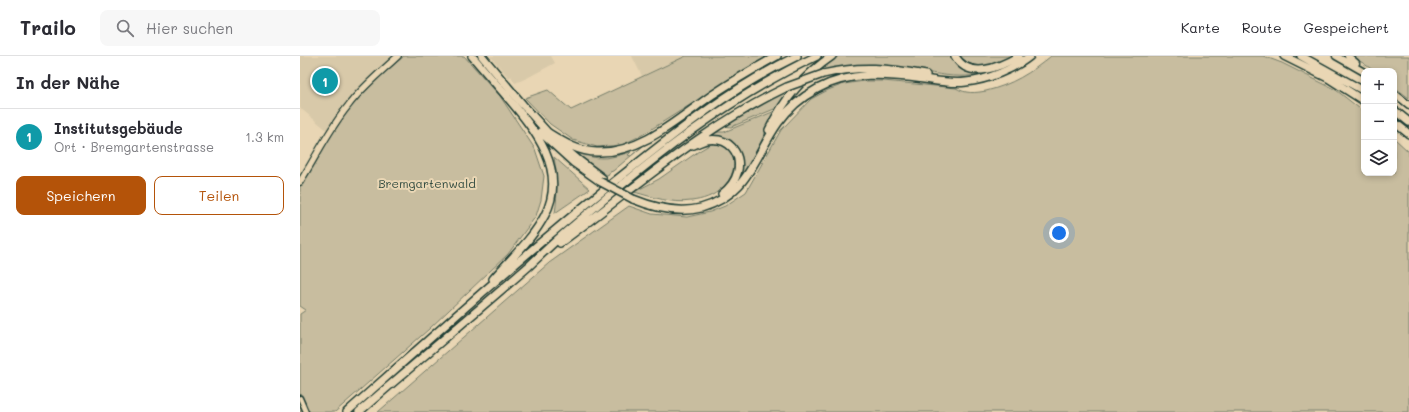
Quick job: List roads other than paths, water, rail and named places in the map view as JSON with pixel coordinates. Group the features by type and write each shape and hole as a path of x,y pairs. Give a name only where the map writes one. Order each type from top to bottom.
{"highway":[{"path":"472,56 519,111 567,157 601,179 648,205 680,210 697,209 715,203 738,187 750,172 775,127 784,115 803,97 822,86 845,78 874,75 967,82 998,74 1030,56"},
{"path":"482,56 547,132 601,179"},
{"path":"547,132 572,146 590,152 612,152 626,148 648,139 730,84 777,56"},
{"path":"347,412 478,297 599,194 671,136 738,90 797,56"},
{"path":"359,412 529,266 602,201 694,130 754,89 817,56"},
{"path":"750,172 774,120 786,99 812,71 832,56"},
{"path":"955,56 964,66 980,70 998,67 1019,56"},
{"path":"1284,56 1328,78 1361,99"},
{"path":"1301,56 1361,88"},
{"path":"1312,56 1340,72 1361,88"},
{"path":"529,266 672,158 732,116 786,87 823,74 849,68 876,67 945,78 980,79"},
{"path":"478,297 533,234 545,216 551,198 553,176 549,160 541,143 519,111"},
{"path":"1397,112 1409,122"},
{"path":"1397,124 1409,134"},
{"path":"635,198 672,206 687,206 701,203 713,199 728,190 736,179 739,170 738,160 734,151 726,143 718,140 701,141 672,158"}],"main road":[{"path":"300,182 332,128 348,106 363,89 398,56"},
{"path":"1336,56 1361,70"},
{"path":"1344,56 1356,64"},
{"path":"1348,56 1361,68"},
{"path":"1397,95 1409,105"}],"street":[{"path":"300,398 306,412"}],"place":[{"name":"Institutsgebäude","path":"325,81"}],"park label":[{"name":"Bremgartenwald","path":"427,183"}]}
